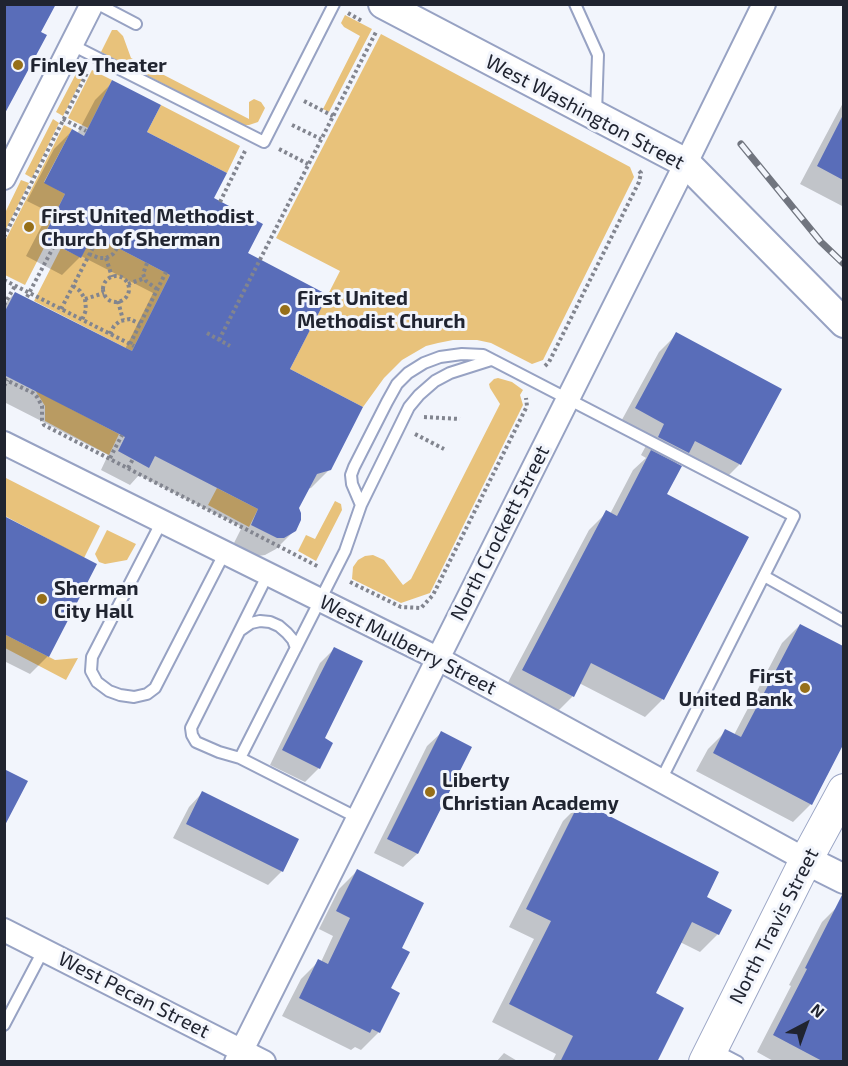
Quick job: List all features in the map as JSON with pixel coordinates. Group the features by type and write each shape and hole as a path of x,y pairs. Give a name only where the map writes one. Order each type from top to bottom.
{"main road":[{"name":"North Travis Street","path":"718,1057 806,860 843,790"}],"street":[{"path":"4,178 13,138 72,45 92,4"},
{"name":"North Crockett Street","path":"239,1056 764,4"},
{"name":"West Washington Street","path":"376,19 596,116 686,163 843,323"},
{"name":"West Mulberry Street","path":"4,442 437,658 806,860"},
{"path":"806,860 843,879"},
{"name":"West Pecan Street","path":"4,930 44,949 239,1056 264,1062"}],"lane":[{"path":"98,4 136,24"},
{"path":"574,4 598,55 596,116"},
{"path":"72,45 264,142 334,5"},
{"path":"361,505 352,484 351,475 383,409 398,384 424,363 440,357 462,354 483,355 794,516 661,780"},
{"path":"240,758 345,551 361,505 409,407 435,381 450,373 491,360"},
{"path":"162,521 92,657 91,671 97,682 109,691 134,697 147,694 155,688 225,552"},
{"path":"268,574 191,728 192,735 196,742 240,758 358,818"},
{"path":"764,576 843,621"},
{"path":"240,630 251,623 270,622 287,633 296,648"},
{"path":"4,1025 44,949"}],"path":[{"path":"219,340 333,116 376,19 334,5"},
{"path":"4,237 96,56"},
{"path":"287,97 333,116"},
{"path":"276,117 321,140"},
{"path":"220,201 248,146"},
{"path":"4,386 6,379 33,393 42,405 44,425 401,607 422,608 433,595 527,406 526,396 539,371 549,362 639,182 641,173 633,165"},
{"path":"61,309 98,238"},
{"path":"28,295 55,244"},
{"path":"89,254 106,258 117,248"},
{"path":"106,258 112,277"},
{"path":"147,263 144,271 145,278 148,284 157,289"},
{"path":"4,280 28,295 132,345 166,272"},
{"path":"115,275 121,277 128,284 128,292 118,301 110,301 104,293 104,283 112,277 115,275"},
{"path":"128,284 145,278"},
{"path":"5,303 15,285"},
{"path":"73,286 85,299 86,310 82,320"},
{"path":"85,299 104,293"},
{"path":"118,301 123,320"},
{"path":"110,334 114,326 123,320 130,319 140,324"},
{"path":"207,333 231,346"},
{"path":"417,417 460,419"},
{"path":"110,459 122,435"},
{"path":"128,468 133,459"}],"shaded area":[{"path":"345,15 372,29 329,112 323,109 360,36 341,23"},
{"path":"112,30 117,30 123,36 131,58 249,119 249,102 254,99 261,102 265,108 258,122 244,125 101,52"},
{"path":"381,34 630,167 634,177 543,360 532,364 491,343 477,340 453,340 426,346 402,360 384,378 363,407 290,369 340,271 276,238"},
{"path":"90,63 63,116 56,112 80,66"},
{"path":"92,70 112,80 88,128 68,118"},
{"path":"161,105 240,146 227,173 147,132"},
{"path":"53,119 59,123 32,178 25,174"},
{"path":"64,125 72,129 44,182 65,194 43,237 48,240 25,285 5,275 4,243"},
{"path":"21,180 29,183 5,231 5,213"},
{"path":"93,235 170,275 132,351 34,301 61,248 81,257"},
{"path":"498,378 512,382 523,390 520,395 523,405 430,593 401,603 352,579 353,567 358,560 373,555 384,560 403,585 411,579 500,404 489,384"},
{"path":"35,390 119,434 109,455 45,421 45,406"},
{"path":"4,477 100,526 84,558 5,516"},
{"path":"217,488 258,509 249,527 208,505"},
{"path":"335,501 341,504 342,510 316,561 298,551 306,535 315,539"},
{"path":"107,530 136,544 127,560 105,564 99,562 95,554"},
{"path":"4,634 55,660 78,658 66,680 5,648"}],"building":[{"name":"Finley Theater","path":"4,4 56,4 41,32 47,35 4,115"},
{"name":"First United Methodist Church","path":"112,80 161,105 147,132 227,173 214,198 263,224 248,253 328,295 290,369 363,407 331,470 317,474 299,508 301,520 296,531 284,538 277,538 251,525 258,509 155,456 149,468 118,451 125,437 4,375 4,313 15,292 132,351 170,275 93,235 81,258 43,238 65,194 44,183 72,129 84,136"},
{"path":"843,115 843,180 817,166"},
{"path":"676,332 782,389 741,465 695,441 689,453 658,437 664,424 635,408"},
{"path":"651,450 682,466 667,494 749,537 664,700 591,663 574,697 522,670 606,510 617,516"},
{"name":"Sherman City Hall","path":"4,516 97,564 49,657 4,634"},
{"name":"First United Bank","path":"800,624 843,646 843,745 812,805 713,753 725,729 741,737"},
{"path":"334,647 363,661 325,738 333,743 320,769 282,750"},
{"name":"Liberty Christian Academy","path":"441,731 472,747 418,854 387,839"},
{"path":"4,769 28,781 4,827"},
{"path":"202,791 299,839 283,872 186,824"},
{"path":"580,801 719,872 707,897 732,910 719,935 692,922 656,993 684,1008 657,1062 560,1062 573,1036 509,1004 551,921 526,909"},
{"path":"357,869 424,903 402,948 410,952 391,988 400,993 380,1033 372,1029 370,1033 299,998 318,959 328,964 350,918 336,911"},
{"path":"842,895 843,1062 824,1062 773,1035"}],"railway":[{"path":"741,144 821,242 844,264"}],"place":[{"name":"Finley Theater","path":"18,65"},
{"name":"First United Methodist Church of Sherman","path":"29,227"},
{"name":"First United Methodist Church","path":"285,310"},
{"name":"Sherman City Hall","path":"42,599"},
{"name":"First United Bank","path":"805,688"},
{"name":"Liberty Christian Academy","path":"430,792"}]}
